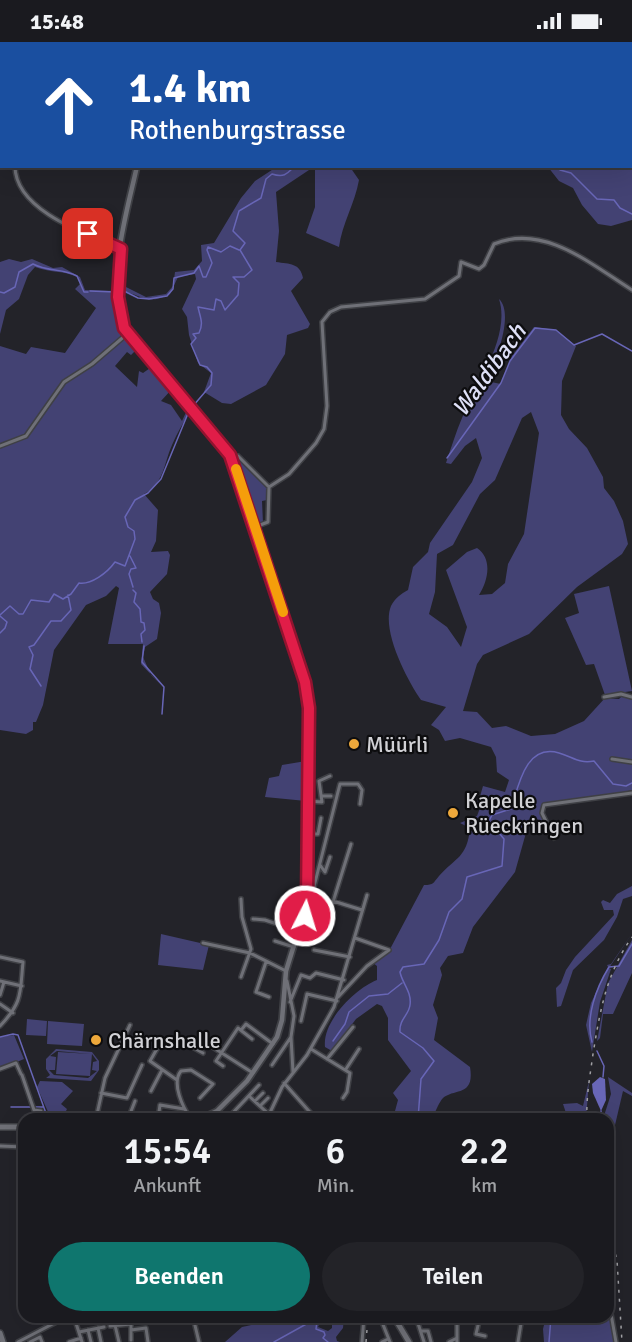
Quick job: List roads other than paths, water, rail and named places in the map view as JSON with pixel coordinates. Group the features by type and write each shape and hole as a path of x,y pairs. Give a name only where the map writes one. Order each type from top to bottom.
{"main road":[{"path":"0,1127 18,1126"},
{"path":"398,1323 409,1342"},
{"path":"0,1333 3,1342"}],"street":[{"path":"16,168 23,192 44,212 121,249"},
{"path":"137,168 117,268 118,308 127,334 229,453 255,527 308,695 310,897"},
{"path":"269,488 289,474 316,443 324,429 327,406 322,322 335,309 424,299 459,276 462,261 474,269 479,269 484,265 494,244 526,239 553,243 632,290"},
{"path":"0,446 26,436 64,382 92,364 127,334"},
{"path":"229,453 238,456 269,488 268,522 255,527"},
{"path":"604,697 622,694 632,697"},
{"path":"612,759 632,762"},
{"path":"308,801 321,804 319,781 330,776"},
{"path":"211,1113 220,1108 253,1073 273,1044 282,1020 286,974 301,932 340,784 358,784 362,793 360,804"},
{"path":"554,838 542,813 544,806 632,793"},
{"path":"322,796 331,796"},
{"path":"308,834 318,834 321,818"},
{"path":"323,934 351,844"},
{"path":"320,865 325,872 330,857"},
{"path":"269,1113 284,1083 311,1049 337,999 367,895"},
{"path":"241,899 250,953 241,977"},
{"path":"333,901 362,910"},
{"path":"253,919 265,920 301,932"},
{"path":"337,999 367,966 388,950 355,938"},
{"path":"275,940 294,947"},
{"path":"203,943 250,953 286,974"},
{"path":"314,950 350,957"},
{"path":"0,957 23,962 21,998 13,1013 0,1026"},
{"path":"266,962 256,992 269,997"},
{"path":"290,1002 299,976 312,978 316,973 344,980"},
{"path":"286,974 294,1016 291,1037 294,1072"},
{"path":"0,995 2,982 22,986"},
{"path":"301,1021 307,994 337,999"},
{"path":"0,1004 13,1013"},
{"path":"242,1029 246,1024 273,1044"},
{"path":"97,1113 101,1093 114,1057 130,1025"},
{"path":"327,1059 353,1027"},
{"path":"223,1066 216,1061 238,1028 252,1039"},
{"path":"272,1065 291,1037"},
{"path":"203,1053 194,1048 200,1039 253,1073"},
{"path":"162,1040 150,1061 177,1080"},
{"path":"311,1049 346,1069 350,1077 343,1098"},
{"path":"346,1069 360,1049"},
{"path":"0,1069 16,1063 34,1110 42,1113"},
{"path":"101,1093 128,1098 142,1065"},
{"path":"187,1113 177,1080 181,1071 189,1069 213,1084 200,1098"},
{"path":"151,1091 162,1070"},
{"path":"284,1083 311,1113"},
{"path":"232,1113 259,1085"},
{"path":"255,1101 262,1093"},
{"path":"249,1095 268,1113"},
{"path":"260,1106 268,1098"},
{"path":"129,1113 135,1101"},
{"path":"159,1113 160,1105 184,1109"},
{"path":"0,1146 18,1147"},
{"path":"18,1342 54,1323"},
{"path":"69,1342 81,1340 76,1323"},
{"path":"195,1323 199,1342"},
{"path":"362,1342 363,1323"},
{"path":"382,1323 389,1340 382,1342"},
{"path":"418,1323 424,1342"},
{"path":"449,1342 457,1340 457,1323"},
{"path":"479,1323 476,1334 485,1336"},
{"path":"518,1342 521,1323"},
{"path":"613,1323 616,1342"},
{"path":"110,1326 131,1324 131,1340"},
{"path":"115,1325 119,1342"},
{"path":"79,1332 104,1327"},
{"path":"98,1328 101,1342"},
{"path":"131,1329 146,1328 147,1342"},
{"path":"88,1330 91,1342"},
{"path":"421,1331 428,1331 431,1342"},
{"path":"30,1342 40,1337 42,1342"}],"waterway":[{"path":"193,406 211,385 212,373 207,367 200,365 191,344 196,338 193,334 199,333 201,326 198,307 214,310 216,299 221,301 225,310 238,295 239,283 233,277 244,277 252,270 240,250 245,243 233,231 239,211 261,198 266,179 272,174 280,176 293,168"},
{"path":"560,168 560,170 571,173 597,199 614,200 620,208 632,214"},
{"path":"122,290 138,298 167,296 173,289 174,278 194,273 199,266 203,277 206,277 212,263 208,247 221,252 230,246 239,250"},
{"path":"0,292 4,293 15,287 19,272 33,264 77,276 84,292 88,292"},
{"path":"90,291 115,292"},
{"name":"Waldibach","path":"447,458 501,383 510,361 535,328 556,330 574,345 602,334 632,351"},
{"path":"0,615 10,606 19,614 23,614 31,600 49,602 54,594 63,599 71,594 79,583 89,582 98,577 115,562 125,566 135,539 134,531 128,527 125,517 135,500 148,493 161,479 189,411"},
{"path":"130,556 136,568 131,569 129,574 133,587"},
{"path":"133,590 136,593 134,602 140,609 141,622 144,623 145,630 141,634 142,642"},
{"path":"41,686 30,669 33,655 29,647 34,645 51,621 61,621 71,610 68,595"},
{"path":"0,616 7,622 0,633"},
{"path":"144,646 142,662 164,687 162,714"},
{"path":"418,1113 421,1079 434,1061 423,1048 400,1032 410,1000 400,972 403,967 424,964 439,940 449,912 462,899 467,877 502,866 504,839 489,821 492,815 511,809 525,769 538,755 547,752 559,753 580,761 594,761 613,784 626,786 632,783"},
{"path":"592,1042 591,1013 600,984 609,967 619,966 632,944"},
{"path":"333,1041 345,1024 349,1012 369,996 388,994 402,983"},
{"path":"0,1037 18,1035 46,1113"},
{"path":"597,1051 604,1066 603,1077"},
{"path":"11,1107 31,1107"},
{"path":"35,1107 43,1107"},
{"path":"274,1342 308,1323"},
{"path":"317,1323 316,1329 324,1332 323,1338 328,1342"},
{"path":"549,1342 551,1323"}],"railway":[{"path":"587,1113 590,1078 605,993 616,965 632,937"},
{"path":"614,1249 617,1260 622,1342"},
{"path":"366,1342 368,1323"}],"place":[{"name":"Müürli","path":"354,744"},
{"name":"Kapelle Rüeckringen","path":"453,813"},
{"name":"Chärnshalle","path":"96,1040"}]}
